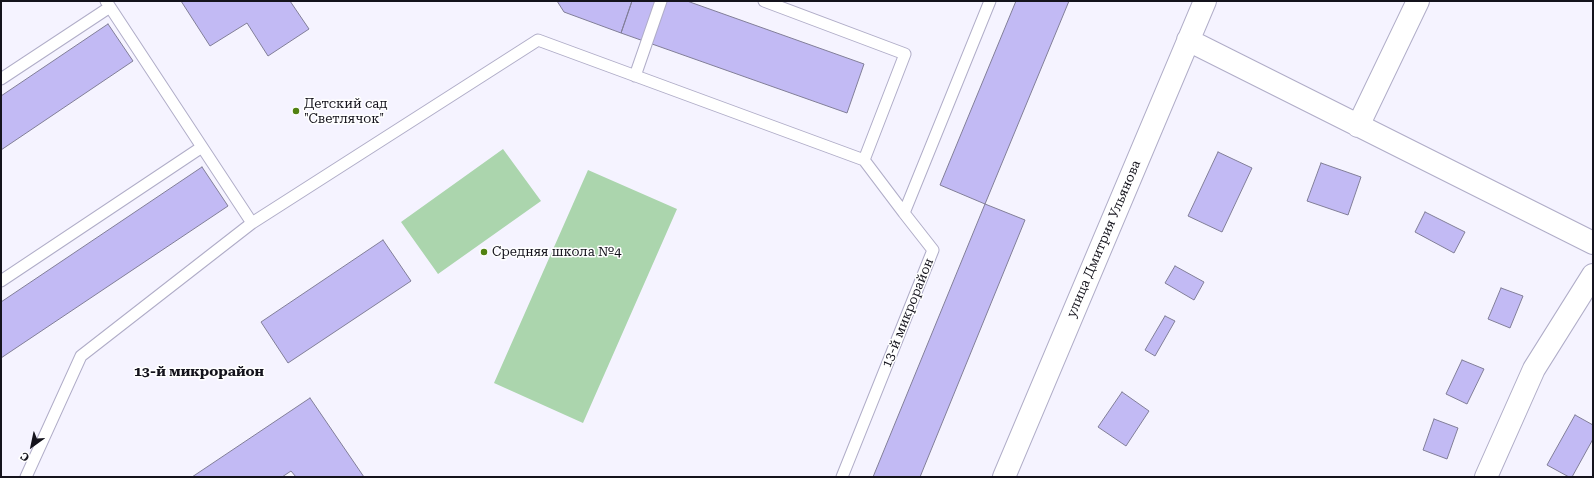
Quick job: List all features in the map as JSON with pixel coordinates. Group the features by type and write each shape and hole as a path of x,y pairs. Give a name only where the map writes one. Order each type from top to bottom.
{"street":[{"name":"улица Дмитрия Ульянова","path":"1004,477 1205,1"},
{"path":"1358,126 1418,1"},
{"path":"1188,40 1593,243"},
{"path":"1486,477 1534,368 1593,275"}],"lane":[{"path":"635,76 661,1"},
{"path":"764,1 905,54 864,160"},
{"path":"904,214 990,1"},
{"path":"1,79 108,4 252,223"},
{"path":"26,477 81,356 252,223 538,40 864,160 904,214"},
{"path":"1,281 202,147"},
{"name":"13-й микрорайон","path":"842,477 933,250 904,214"}],"green space":[{"path":"503,149 541,201 438,274 401,222"},
{"path":"588,170 677,209 583,423 494,383"}],"building":[{"path":"181,1 290,1 309,29 268,56 247,23 210,46"},
{"path":"557,1 632,1 621,33 564,12"},
{"path":"632,1 687,1 864,64 847,113 621,33"},
{"path":"1016,1 1069,1 985,204 940,185"},
{"path":"108,24 133,61 1,150 1,96"},
{"path":"1218,152 1252,168 1222,232 1188,216"},
{"path":"1321,163 1361,177 1348,215 1307,201"},
{"path":"202,167 228,206 1,358 1,302"},
{"path":"985,204 1025,220 920,477 873,477"},
{"path":"1425,212 1465,232 1454,253 1415,232"},
{"path":"383,240 411,281 288,363 261,322"},
{"path":"1175,266 1204,282 1194,300 1165,283"},
{"path":"1501,288 1523,296 1510,328 1488,319"},
{"path":"1165,316 1175,321 1155,356 1145,350"},
{"path":"1462,360 1484,369 1467,404 1446,394"},
{"path":"1122,392 1149,411 1126,446 1098,427"},
{"path":"310,398 364,477 296,477 291,471 282,477 192,477"},
{"path":"1575,415 1593,425 1593,439 1572,477 1569,477 1547,465"},
{"path":"1434,419 1458,428 1447,459 1423,450"}],"place":[{"name":"Детский сад \"Светлячок\"","path":"296,111"},
{"name":"Средняя школа №4","path":"484,252"}],"district":[{"name":"13-й микрорайон","path":"199,372"}]}
